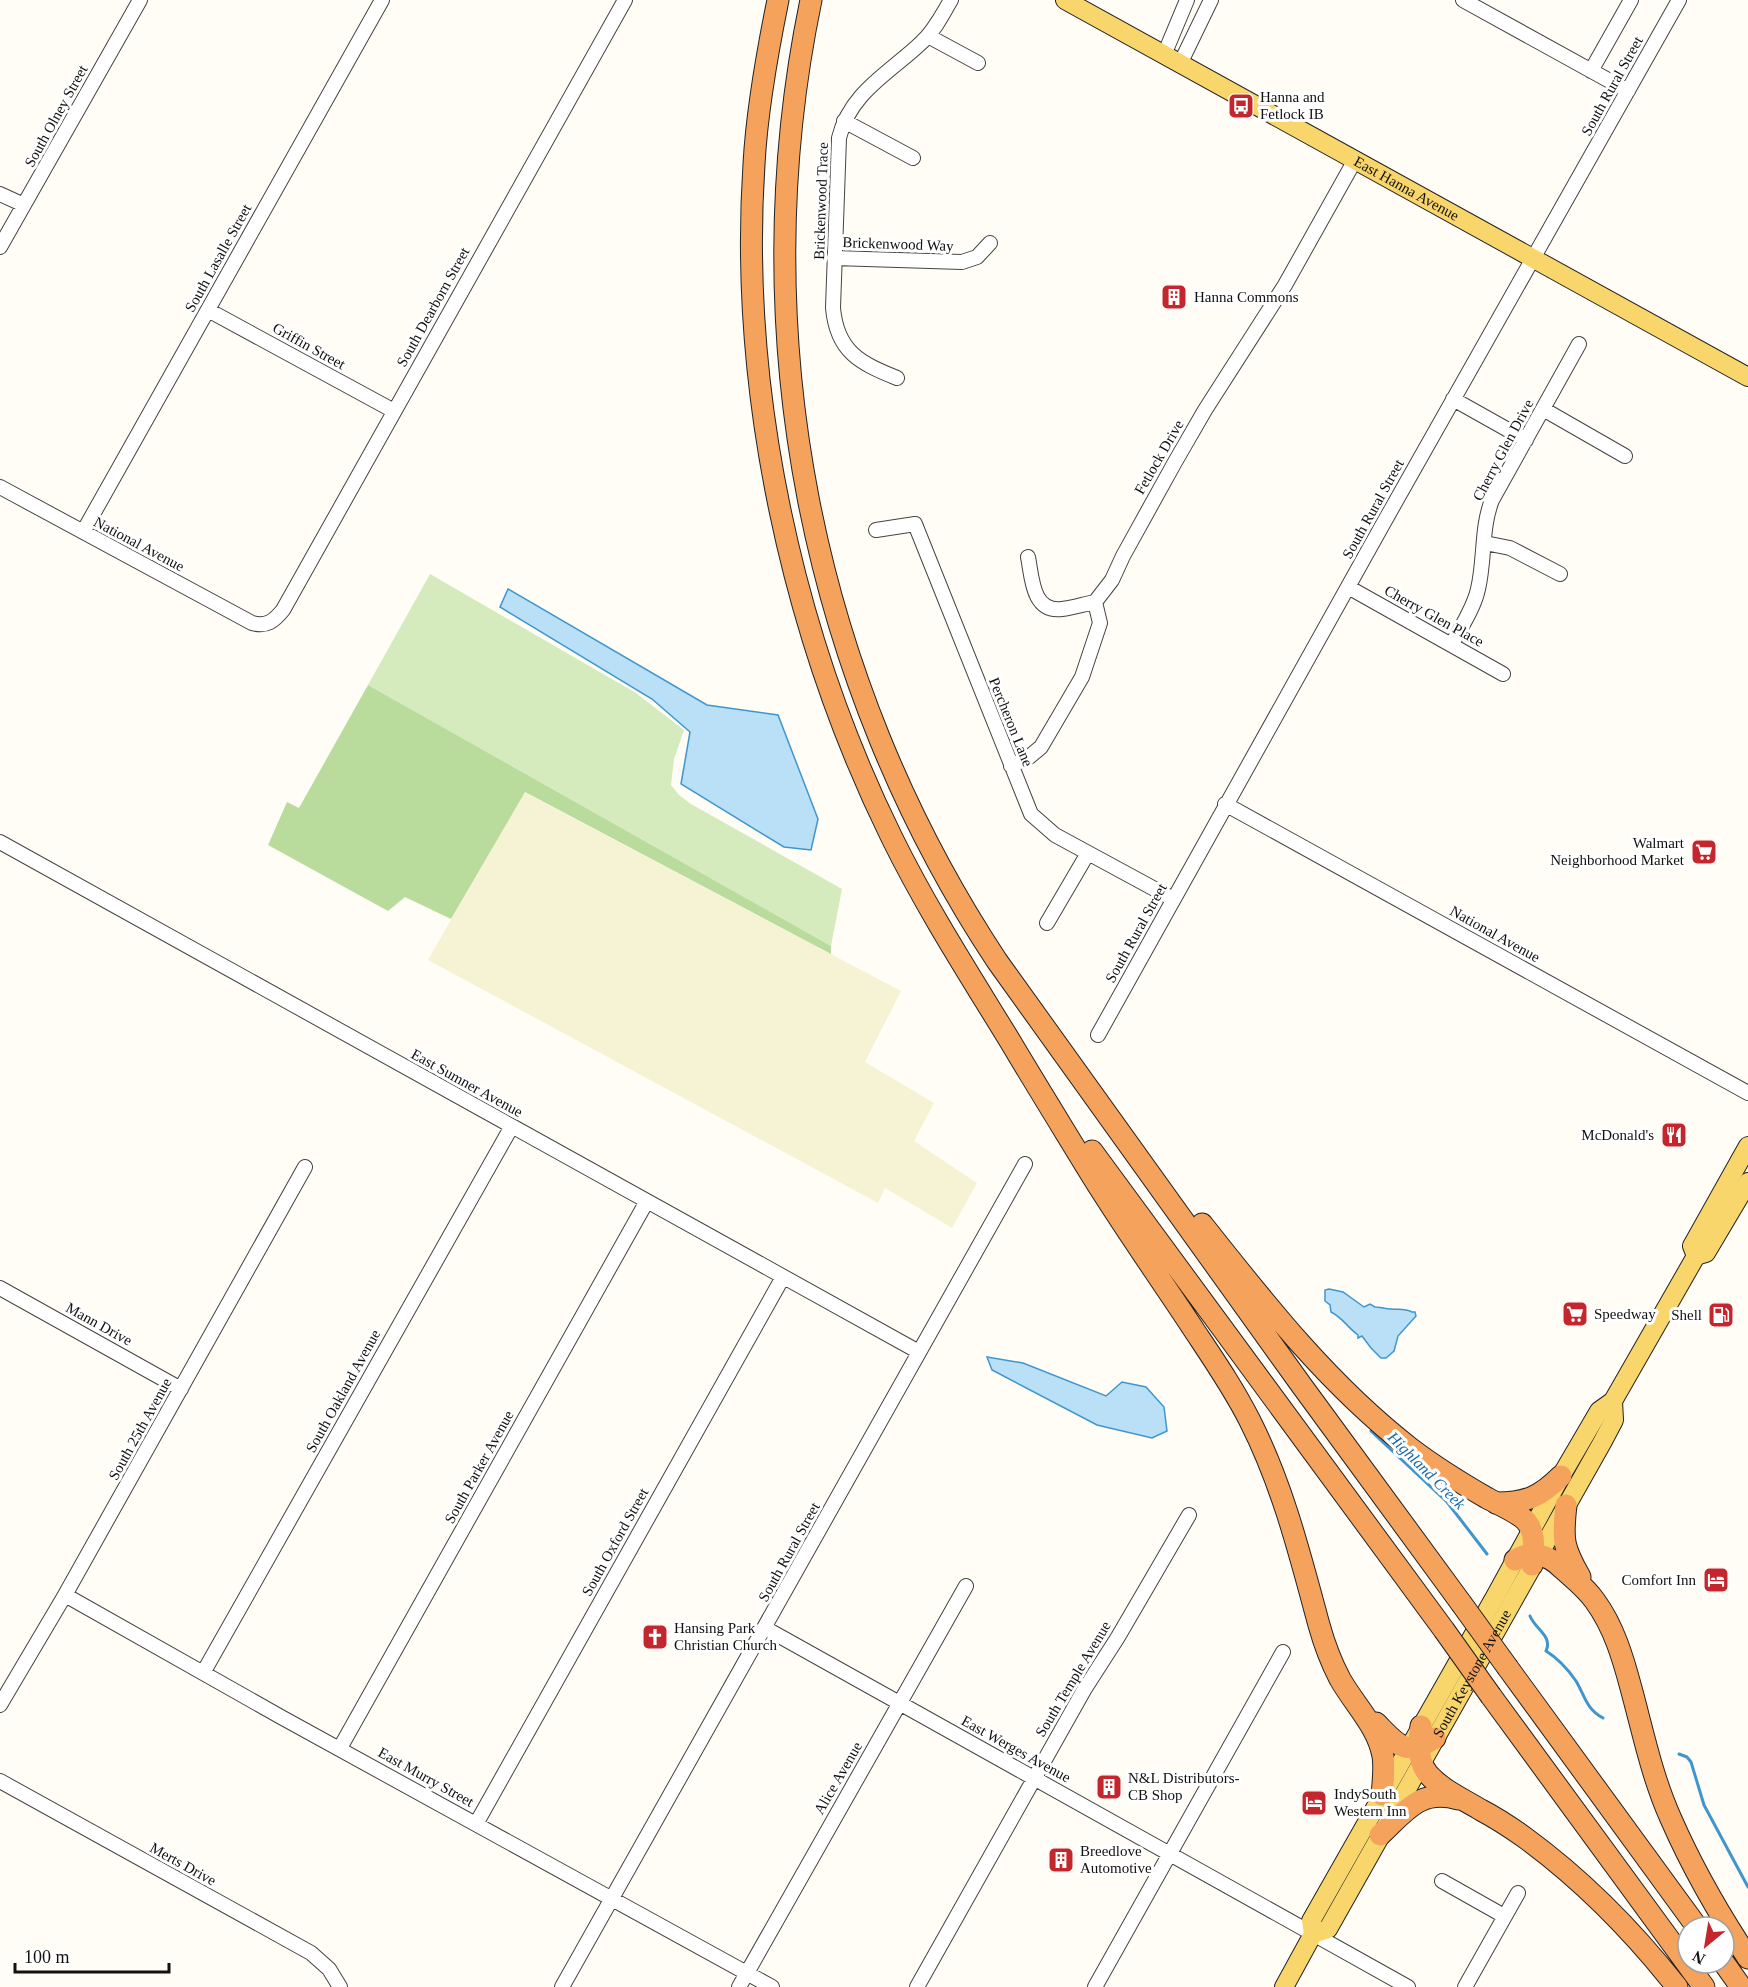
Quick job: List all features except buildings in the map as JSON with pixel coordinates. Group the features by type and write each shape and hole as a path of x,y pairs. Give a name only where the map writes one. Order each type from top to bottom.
{"highway":[{"path":"778,0 755,150 752,198 752,250 759,367 780,507 811,630 832,694 859,765 889,833 954,953 1091,1174 1225,1377 1251,1422 1291,1523 1328,1652 1340,1678 1371,1727 1382,1751 1384,1770 1382,1795"},
{"path":"811,0 788,146 784,262 792,402 815,539 833,606 860,689 908,805 932,852 997,961 1302,1386 1688,1915"},
{"path":"1039,1020 1270,1310 1308,1353 1350,1396 1402,1442 1450,1476 1526,1521 1534,1538 1529,1559 1556,1562 1585,1588 1596,1602 1620,1648 1652,1765 1671,1819 1714,1905 1748,1958"},
{"path":"1008,1037 1704,1987"},
{"path":"1496,1503 1515,1503 1545,1492 1561,1476"},
{"path":"1566,1505 1563,1537 1585,1588"},
{"path":"1360,1709 1375,1721 1395,1743 1421,1744 1427,1773 1435,1780 1524,1838 1583,1884 1632,1933 1677,1987"},
{"path":"1380,1835 1419,1800 1441,1796 1468,1802"}],"main road":[{"name":"East Hanna Avenue","path":"1065,0 1748,377"},
{"name":"South Keystone Avenue","path":"1696,1256 1692,1246 1748,1146"},
{"name":"South Keystone Avenue","path":"1531,1530 1599,1411 1613,1401 1696,1256 1706,1253 1748,1182"},
{"name":"South Keystone Avenue","path":"1313,1934 1328,1929 1380,1835 1421,1744 1529,1559 1566,1505 1614,1420 1613,1401"},
{"name":"South Keystone Avenue","path":"1284,1987 1313,1934 1311,1921 1382,1795 1421,1744"}],"street":[{"name":"South Olney Street","path":"0,247 140,0"},
{"name":"South Lasalle Street","path":"83,532 382,0"},
{"name":"South Dearborn Street","path":"264,625 274,621 283,610 625,0"},
{"name":"Brickenwood Trace","path":"897,378 857,358 840,336 833,308 838,147 844,121 851,107 866,89 928,36 951,0"},
{"path":"1172,59 1187,0"},
{"path":"1172,59 1211,0"},
{"path":"1463,0 1628,91"},
{"path":"1591,71 1631,0"},
{"name":"South Rural Street","path":"1098,1035 1679,0"},
{"path":"928,36 978,63"},
{"path":"844,121 913,158"},
{"name":"Fetlock Drive","path":"1095,602 1112,580 1175,462 1205,410 1290,276 1354,160"},
{"path":"0,194 24,205"},
{"name":"Brickenwood Way","path":"834,258 962,262 977,257 990,243"},
{"name":"Griffin Street","path":"208,310 394,411"},
{"name":"Cherry Glen Drive","path":"1452,644 1476,598 1491,505 1579,344"},
{"path":"1453,399 1526,440"},
{"path":"1543,408 1625,456"},
{"name":"National Avenue","path":"0,487 252,623 264,625"},
{"name":"Percheron Lane","path":"876,530 915,524 1031,814 1055,835 1173,899"},
{"path":"1485,543 1510,548 1560,573"},
{"path":"1011,766 1029,757 1041,747 1083,677 1100,623 1095,602 1061,609 1043,604 1034,593 1028,557"},
{"name":"Cherry Glen Place","path":"1348,587 1503,674"},
{"name":"National Avenue","path":"1226,804 1748,1093"},
{"name":"East Sumner Avenue","path":"0,842 919,1352"},
{"path":"1047,923 1088,853"},
{"name":"South Oakland Avenue","path":"203,1673 512,1126"},
{"name":"South Rural Street","path":"562,1987 1025,1164"},
{"name":"South 25th Avenue","path":"0,1705 65,1595 305,1167"},
{"name":"South Parker Avenue","path":"340,1748 647,1201"},
{"name":"South Oxford Street","path":"476,1824 783,1277"},
{"name":"Mann Drive","path":"0,1288 181,1389"},
{"name":"South Temple Avenue","path":"917,1987 1084,1690 1118,1638 1189,1515"},
{"name":"Alice Avenue","path":"739,1987 966,1586"},
{"name":"East Murry Street","path":"65,1595 772,1987"},
{"name":"East Werges Avenue","path":"765,1628 1408,1987"},
{"path":"1095,1987 1283,1652"},
{"name":"Merts Drive","path":"0,1781 311,1953 329,1969 340,1987"},
{"path":"1442,1881 1504,1916"},
{"path":"1465,1987 1518,1893"}],"shaded area":[{"path":"524,792 901,991 865,1062 934,1103 914,1141 977,1183 952,1228 885,1188 878,1203 428,960"}],"green space":[{"path":"430,574 636,693 684,730 674,759 671,785 691,804 842,889 831,946 368,685"},
{"path":"368,685 831,946 831,954 525,792 451,919 405,897 388,911 268,845 287,802 299,808"}],"water":[{"path":"508,589 707,705 778,715 818,819 811,850 784,847 681,784 690,732 652,699 500,607"},
{"path":"1325,1290 1343,1292 1364,1307 1370,1304 1375,1307 1406,1310 1415,1312 1416,1316 1398,1336 1394,1351 1386,1358 1381,1358 1362,1336 1358,1338 1358,1335 1331,1312 1330,1305 1325,1301"},
{"path":"987,1357 1023,1363 1106,1396 1122,1382 1146,1387 1164,1407 1167,1431 1152,1438 1097,1425 992,1370"}],"waterway":[{"name":"Highland Creek","path":"1371,1431 1447,1502 1487,1554"},
{"name":"Highland Creek","path":"1530,1616 1547,1641 1546,1651 1566,1668 1576,1681 1589,1706 1603,1718"},
{"name":"Highland Creek","path":"1679,1754 1687,1757 1691,1762 1704,1805 1748,1887"}],"place":[{"name":"Hanna and Fetlock IB","path":"1241,106"},
{"name":"Hanna Commons","path":"1174,297"},
{"name":"Walmart Neighborhood Market","path":"1704,852"},
{"name":"McDonald's","path":"1674,1135"},
{"name":"Speedway","path":"1575,1314"},
{"name":"Shell","path":"1721,1315"},
{"name":"Comfort Inn","path":"1716,1580"},
{"name":"Hansing Park Christian Church","path":"655,1637"},
{"name":"N&L Distributors- CB Shop","path":"1109,1787"},
{"name":"IndySouth Western Inn","path":"1314,1803"},
{"name":"Breedlove Automotive","path":"1061,1860"}]}
